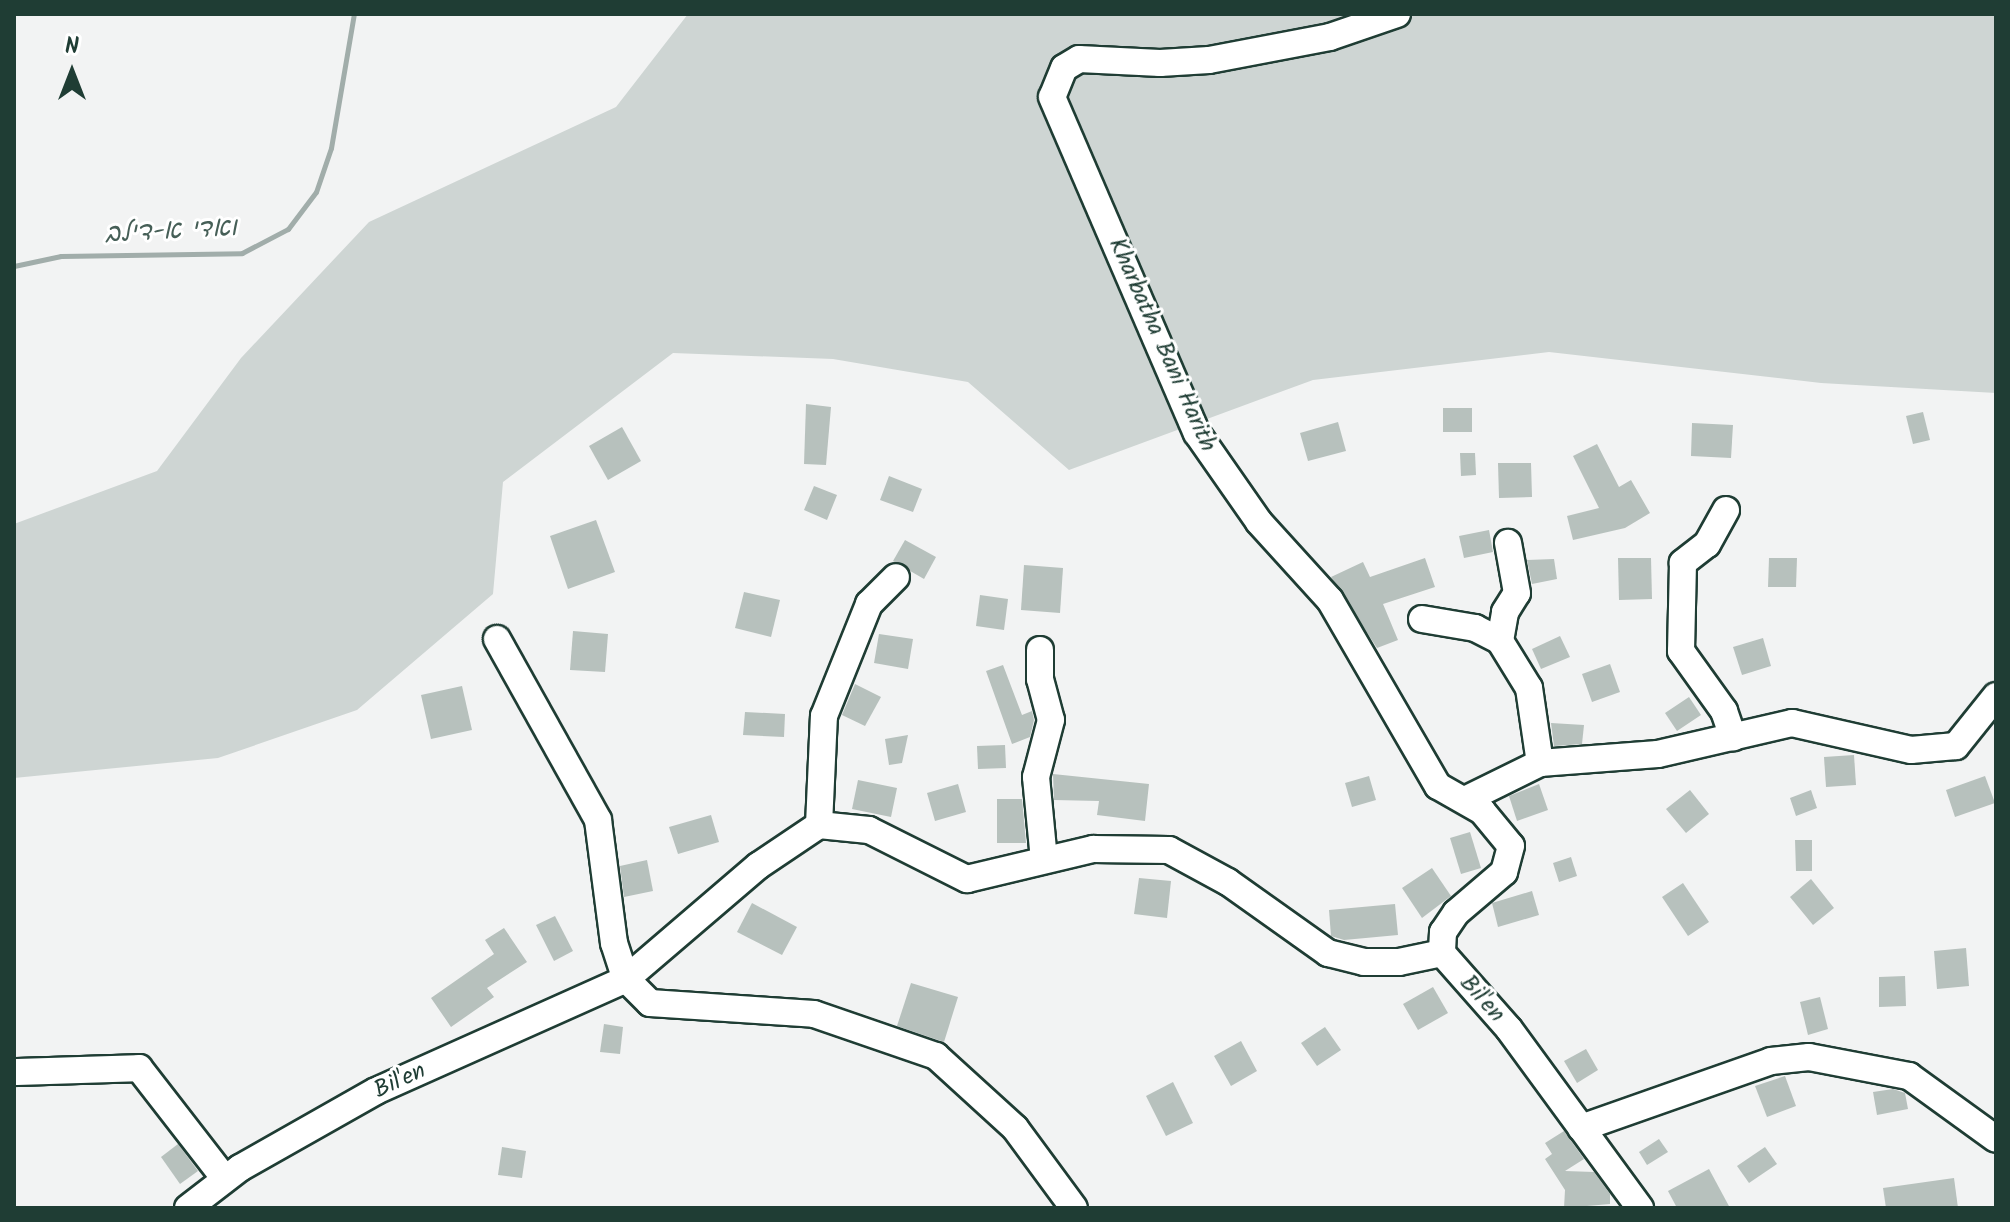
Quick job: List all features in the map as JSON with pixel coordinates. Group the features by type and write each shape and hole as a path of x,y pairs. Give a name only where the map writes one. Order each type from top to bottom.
{"street":[{"name":"Kharbatha Bani Harith","path":"1397,14 1330,37 1209,60 1160,63 1079,59 1064,68 1052,97 1197,433 1259,522 1330,600 1427,771 1438,786 1465,800"},
{"path":"1726,510 1707,544 1683,563 1681,651 1724,711 1733,737"},
{"path":"1500,641 1505,612 1517,593 1508,543"},
{"path":"896,577 869,604 824,716 819,825 869,830 967,879 1093,849 1169,850 1228,882 1328,953 1364,962 1399,962 1442,953"},
{"path":"1422,619 1475,628 1500,641 1529,688 1540,763"},
{"path":"497,639 598,820 614,943 626,979 650,1003 814,1014 936,1056 1015,1128 1074,1208"},
{"path":"1040,650 1040,679 1051,720 1036,777 1044,860"},
{"path":"1465,800 1540,763 1658,754 1792,723 1911,750 1956,746 1996,696"},
{"name":"Bil'en","path":"1465,800 1501,832 1512,858 1504,872 1456,913 1443,932 1442,953 1509,1029 1640,1208"},
{"name":"Bil'en","path":"188,1208 225,1179 376,1091 626,979 758,866 819,825"},
{"path":"1581,1128 1771,1061 1809,1057 1909,1076 1996,1139"},
{"path":"14,1072 139,1068 225,1179"}],"shaded area":[{"path":"688,14 1996,14 1996,393 1821,383 1549,352 1313,380 1069,470 968,382 833,359 673,353 503,482 493,594 357,710 218,758 14,778 14,524 157,471 241,358 369,222 616,107"}],"building":[{"path":"806,404 831,407 826,465 804,464"},
{"path":"1443,408 1472,408 1472,432 1443,432"},
{"path":"1923,412 1930,440 1913,444 1906,416"},
{"path":"1338,422 1346,451 1308,461 1300,433"},
{"path":"1692,423 1733,425 1731,458 1691,456"},
{"path":"622,427 641,461 608,480 589,446"},
{"path":"1597,444 1619,487 1631,480 1650,513 1625,528 1573,540 1567,516 1599,508 1573,456"},
{"path":"1460,453 1475,453 1476,475 1461,476"},
{"path":"1498,463 1531,463 1532,497 1499,498"},
{"path":"889,476 922,489 913,512 880,500"},
{"path":"814,486 837,495 827,520 804,510"},
{"path":"596,520 615,572 568,589 550,536"},
{"path":"1489,530 1493,552 1464,558 1459,536"},
{"path":"905,540 936,557 924,579 893,561"},
{"path":"1425,558 1435,587 1383,604 1398,640 1377,648 1331,577 1363,562 1370,577"},
{"path":"1618,558 1651,558 1652,599 1619,600"},
{"path":"1769,558 1797,558 1796,587 1768,587"},
{"path":"1554,559 1557,579 1532,584 1527,560"},
{"path":"1024,565 1063,568 1060,613 1021,610"},
{"path":"744,592 780,600 771,637 735,628"},
{"path":"980,595 1008,599 1004,630 976,626"},
{"path":"573,631 608,634 605,672 570,670"},
{"path":"879,634 913,639 908,669 874,663"},
{"path":"1560,636 1570,657 1541,669 1532,649"},
{"path":"1763,638 1771,666 1742,675 1733,647"},
{"path":"1610,664 1620,692 1592,702 1582,674"},
{"path":"1003,665 1022,715 1032,711 1034,720 1030,737 1012,744 986,671"},
{"path":"855,684 881,697 865,726 842,715"},
{"path":"462,686 472,730 431,739 421,695"},
{"path":"1689,697 1701,715 1677,731 1665,713"},
{"path":"745,712 785,714 784,737 743,735"},
{"path":"1551,723 1584,725 1582,744 1554,746"},
{"path":"908,735 902,763 889,765 885,739"},
{"path":"1005,745 1006,768 978,769 977,746"},
{"path":"1854,755 1856,785 1826,787 1824,757"},
{"path":"1053,774 1149,784 1145,821 1097,815 1099,801 1054,800"},
{"path":"1369,776 1376,800 1352,807 1345,783"},
{"path":"1985,776 1995,803 1955,817 1946,790"},
{"path":"858,780 897,788 891,817 852,809"},
{"path":"958,784 966,812 935,821 927,793"},
{"path":"1539,784 1548,810 1517,821 1509,796"},
{"path":"1690,790 1709,814 1686,833 1666,809"},
{"path":"1811,790 1817,808 1796,816 1790,798"},
{"path":"997,799 1022,799 1026,843 997,843"},
{"path":"711,815 719,842 678,854 669,827"},
{"path":"1470,832 1481,868 1461,874 1450,838"},
{"path":"1795,840 1812,840 1812,871 1796,871"},
{"path":"1571,857 1577,876 1559,882 1553,863"},
{"path":"647,860 653,891 624,897 620,866"},
{"path":"1432,868 1451,896 1422,918 1402,888"},
{"path":"1139,878 1171,881 1167,918 1134,914"},
{"path":"1811,879 1834,908 1813,925 1790,897"},
{"path":"1683,883 1709,922 1688,936 1662,897"},
{"path":"1532,891 1539,915 1498,927 1492,903"},
{"path":"752,903 797,927 782,955 737,932"},
{"path":"1395,904 1398,935 1344,940 1331,936 1329,910"},
{"path":"555,916 573,951 554,961 536,925"},
{"path":"504,928 527,962 487,988 494,997 451,1027 431,998 494,954 485,940"},
{"path":"1966,948 1969,986 1937,989 1934,951"},
{"path":"1905,976 1906,1006 1879,1007 1879,977"},
{"path":"911,983 958,997 944,1042 897,1026"},
{"path":"1433,987 1448,1013 1418,1030 1403,1004"},
{"path":"1820,997 1828,1029 1808,1035 1800,1002"},
{"path":"604,1024 623,1027 620,1054 600,1052"},
{"path":"1325,1027 1341,1050 1317,1066 1301,1043"},
{"path":"1241,1041 1257,1071 1231,1086 1214,1056"},
{"path":"1586,1049 1598,1070 1577,1083 1564,1061"},
{"path":"1785,1076 1796,1106 1767,1117 1755,1086"},
{"path":"1173,1082 1193,1123 1166,1136 1146,1096"},
{"path":"1893,1089 1905,1093 1908,1109 1877,1115 1873,1092"},
{"path":"1564,1131 1584,1159 1565,1171 1594,1172 1610,1194 1610,1204 1564,1208 1565,1190 1545,1159 1552,1154 1545,1143"},
{"path":"1659,1139 1668,1152 1647,1165 1639,1152"},
{"path":"178,1144 198,1171 180,1184 161,1157"},
{"path":"502,1147 526,1151 522,1178 498,1175"},
{"path":"1765,1147 1777,1164 1749,1183 1737,1166"},
{"path":"1709,1169 1730,1208 1677,1208 1668,1191"},
{"path":"1954,1178 1958,1208 1886,1208 1883,1188"}],"waterway":[{"name":"ואדי א-דילב","path":"14,266 61,256 242,253 288,229 316,192 331,148 354,14"}]}
